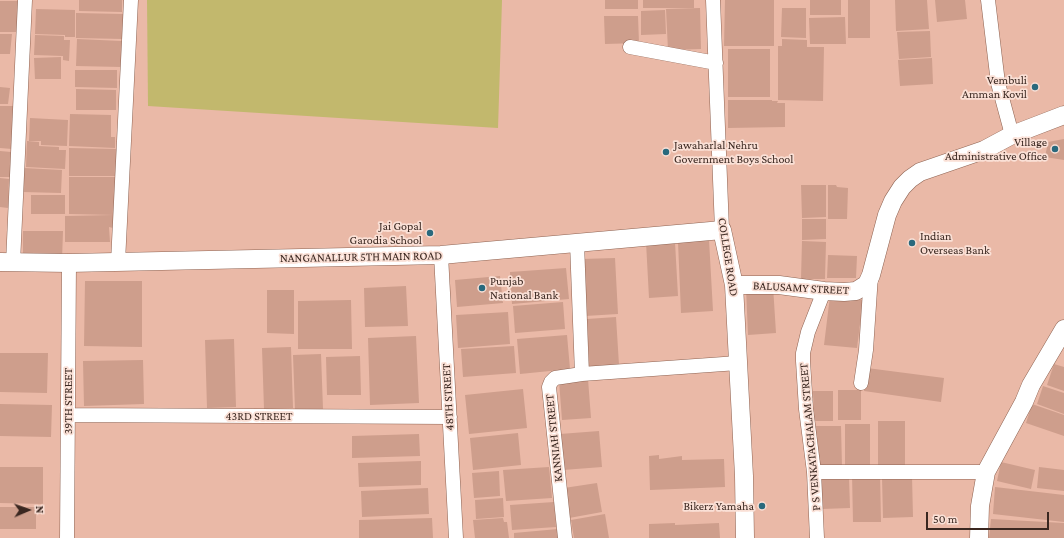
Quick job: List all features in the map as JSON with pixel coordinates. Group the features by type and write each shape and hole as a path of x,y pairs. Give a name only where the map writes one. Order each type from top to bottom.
{"street":[{"path":"6,263 25,0"},
{"path":"118,262 131,0"},
{"name":"COLLEGE ROAD","path":"713,0 722,230 734,285 744,476 745,538"},
{"path":"988,0 998,83 1012,135"},
{"path":"630,47 716,63"},
{"path":"861,383 866,350 869,279 887,215 893,201 906,183 920,172 984,150 1012,135 1064,115"},
{"name":"NANGANALLUR 5TH MAIN ROAD","path":"6,263 441,255 722,230"},
{"path":"577,243 582,374"},
{"name":"48TH STREET","path":"441,255 456,538"},
{"name":"39TH STREET","path":"67,538 69,263"},
{"name":"BALUSAMY STREET","path":"734,285 779,285 844,292 856,291 869,279"},
{"name":"P S VENKATACHALAM STREET","path":"817,538 814,472 806,409 803,353 808,332 824,291"},
{"path":"979,538 980,506 986,472 1024,402 1031,385 1064,329"},
{"name":"KANNIAH STREET","path":"565,538 549,387 551,382 555,378 582,374 738,363"},
{"name":"43RD STREET","path":"68,415 450,417"},
{"path":"814,472 986,472"}],"shaded area":[{"path":"147,0 502,0 498,128 148,106"}],"building":[{"path":"79,0 122,0 122,12 79,11"},
{"path":"605,0 638,0 638,9 605,9"},
{"path":"643,0 694,0 694,8 643,8"},
{"path":"725,0 774,0 774,46 724,46"},
{"path":"810,0 841,0 841,15 810,15"},
{"path":"848,0 870,0 870,38 848,38"},
{"path":"895,0 927,0 929,29 896,31"},
{"path":"935,0 965,0 967,19 937,22"},
{"path":"0,1 19,1 18,32 0,32"},
{"path":"700,8 701,49 668,50 666,9"},
{"path":"782,8 806,8 806,38 781,37"},
{"path":"36,9 75,10 75,37 65,37 65,35 35,34"},
{"path":"665,10 666,34 641,35 641,11"},
{"path":"76,13 124,14 123,39 76,38"},
{"path":"604,16 638,16 639,43 605,44"},
{"path":"845,17 846,44 810,44 809,18"},
{"path":"930,31 931,57 899,59 897,32"},
{"path":"0,34 12,34 10,54 0,54"},
{"path":"35,35 64,36 64,40 70,40 69,61 63,60 63,56 34,55"},
{"path":"77,39 122,41 121,67 76,66"},
{"path":"782,39 807,40 807,47 824,47 823,101 778,100 778,46 782,46"},
{"path":"728,49 770,49 770,97 728,97"},
{"path":"61,57 61,79 35,79 34,58"},
{"path":"932,58 933,84 900,86 898,60"},
{"path":"75,70 117,70 117,88 75,87"},
{"path":"0,87 10,88 8,104 0,104"},
{"path":"76,89 116,90 116,110 76,110"},
{"path":"728,100 772,100 778,101 777,103 785,103 785,127 728,128"},
{"path":"0,106 13,106 12,149 0,148"},
{"path":"70,114 111,115 111,137 115,137 115,148 69,146"},
{"path":"30,118 68,120 67,146 41,145 41,141 29,141"},
{"name":"Village Administrative Office","path":"1064,139 1064,160 1045,157 1048,142"},
{"path":"27,141 39,142 39,146 59,147 59,150 66,150 65,169 26,167"},
{"path":"69,148 118,149 117,176 69,176"},
{"path":"0,151 11,152 10,177 0,177"},
{"path":"24,168 62,170 61,193 23,192"},
{"path":"69,177 115,177 115,215 69,214"},
{"path":"0,178 9,179 8,208 0,207"},
{"path":"801,185 826,185 826,217 802,218"},
{"path":"828,185 848,188 847,219 828,219"},
{"path":"31,195 65,195 65,214 31,214"},
{"path":"113,215 113,228 109,227 110,242 65,242 65,216"},
{"path":"802,219 826,219 826,239 802,240"},
{"path":"23,231 63,231 62,260 23,259"},
{"path":"709,240 713,311 681,313 678,242"},
{"path":"802,241 826,242 825,279 801,279"},
{"path":"646,242 675,242 678,296 649,298"},
{"path":"828,255 857,256 856,278 827,278"},
{"path":"615,258 618,314 585,316 582,259"},
{"path":"566,268 569,299 512,304 510,272"},
{"path":"500,276 503,303 457,307 455,280"},
{"path":"85,281 142,281 142,347 84,346"},
{"path":"406,286 408,326 365,327 364,288"},
{"path":"773,286 776,333 748,335 746,288"},
{"path":"267,290 294,290 294,334 267,333"},
{"path":"830,296 863,300 857,348 824,345"},
{"path":"351,300 352,349 298,349 298,301"},
{"path":"563,302 565,329 515,333 513,306"},
{"path":"508,312 510,344 458,348 456,315"},
{"path":"616,317 619,365 589,367 587,319"},
{"path":"567,335 570,369 520,374 517,339"},
{"path":"416,336 419,403 370,405 368,338"},
{"path":"234,339 236,407 207,408 205,340"},
{"path":"514,346 516,373 463,377 461,349"},
{"path":"291,347 293,408 264,409 262,348"},
{"path":"0,353 48,353 47,393 0,392"},
{"path":"321,354 323,409 295,410 293,355"},
{"path":"360,356 361,395 327,395 326,357"},
{"path":"143,360 144,404 84,406 83,361"},
{"path":"1054,364 1064,367 1064,391 1047,385"},
{"path":"867,368 944,378 941,402 864,391"},
{"path":"588,379 591,418 562,420 559,381"},
{"path":"1043,386 1064,393 1064,414 1037,404"},
{"path":"523,389 527,428 469,434 465,395"},
{"path":"838,390 861,390 861,420 838,420"},
{"path":"813,391 833,391 833,421 814,421"},
{"path":"0,404 52,405 51,437 0,436"},
{"path":"1032,404 1064,415 1064,436 1026,423"},
{"path":"878,421 905,421 905,468 878,469"},
{"path":"845,424 870,424 870,465 845,465"},
{"path":"813,426 841,426 842,467 814,467"},
{"path":"599,431 602,467 563,470 560,434"},
{"path":"518,433 521,465 473,470 470,438"},
{"path":"419,434 420,456 352,458 352,436"},
{"path":"659,455 659,459 682,456 682,460 724,459 725,487 650,490 649,456"},
{"path":"421,461 421,485 359,487 358,463"},
{"path":"1001,462 1035,470 1031,489 997,481"},
{"path":"0,467 43,467 43,504 0,503"},
{"path":"549,467 552,498 506,501 503,470"},
{"path":"1039,467 1064,470 1064,491 1037,488"},
{"path":"499,471 500,496 474,498 472,473"},
{"path":"880,472 881,522 853,522 852,473"},
{"path":"912,476 913,517 883,518 882,477"},
{"path":"849,477 850,508 822,509 820,479"},
{"path":"597,483 602,512 569,518 564,488"},
{"path":"995,487 1064,495 1064,522 993,514"},
{"path":"428,488 429,514 362,517 361,491"},
{"path":"503,498 504,517 476,519 475,500"},
{"path":"554,502 556,527 512,530 510,505"},
{"path":"0,507 36,507 36,529 0,529"},
{"path":"605,514 609,538 574,538 571,520"},
{"path":"432,518 433,538 359,538 359,520"},
{"path":"503,518 504,522 507,522 509,538 475,538 473,520"},
{"path":"991,519 1064,523 1064,538 989,538"},
{"path":"675,523 675,525 719,523 720,538 649,538 649,524"},
{"path":"558,529 559,538 514,538 514,533"}],"place":[{"name":"Vembuli Amman Kovil","path":"1035,87"},
{"name":"Village Administrative Office","path":"1055,149"},
{"name":"Jawaharlal Nehru Government Boys School","path":"666,152"},
{"name":"Jai Gopal Garodia School","path":"430,233"},
{"name":"Indian Overseas Bank","path":"912,243"},
{"name":"Punjab National Bank","path":"482,288"},
{"name":"Bikerz Yamaha","path":"762,506"}]}
